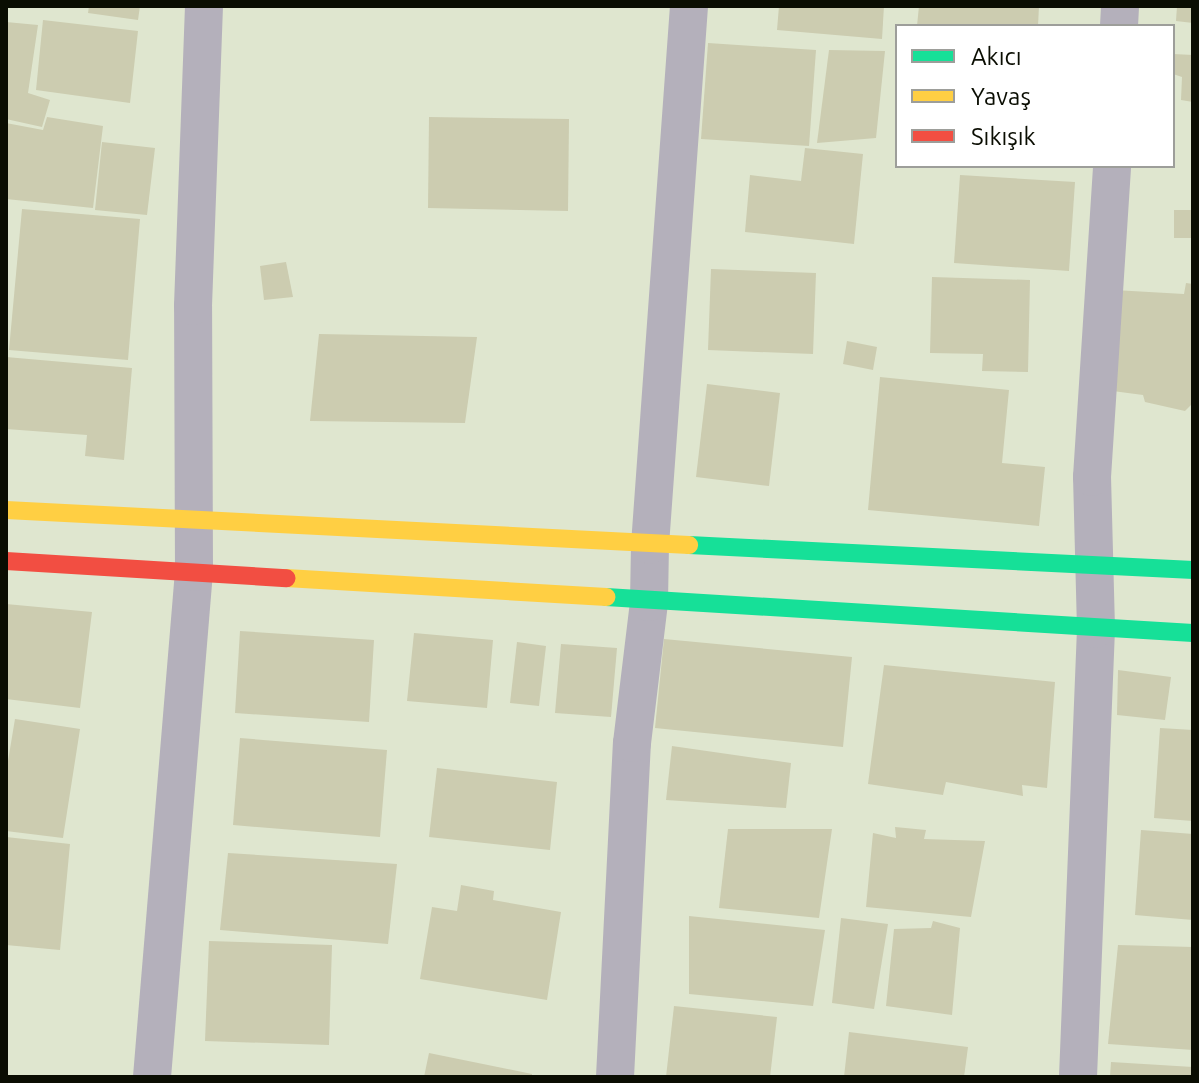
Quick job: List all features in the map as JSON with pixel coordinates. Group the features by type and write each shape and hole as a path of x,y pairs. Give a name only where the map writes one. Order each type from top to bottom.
{"street":[{"path":"152,1077 194,572 193,306 204,6"},
{"path":"615,1077 632,743 649,602 650,545 689,6"},
{"path":"1078,1077 1096,629 1092,477 1112,168"},
{"path":"6,510 650,545 1193,570"},
{"path":"6,561 1193,633"}],"building":[{"path":"89,6 140,6 138,20 88,13"},
{"path":"779,6 884,6 882,39 777,30"},
{"path":"919,6 1039,6 1038,24 917,24"},
{"path":"1177,6 1193,6 1193,23 1176,21"},
{"path":"43,20 138,31 130,103 36,90"},
{"path":"6,22 38,25 28,93 50,100 42,127 6,119"},
{"path":"708,43 816,50 809,146 701,139"},
{"path":"829,50 885,51 876,138 817,143"},
{"path":"1175,54 1193,55 1193,102 1181,100 1182,77 1175,75"},
{"path":"47,117 103,126 93,208 6,199 6,123 43,130"},
{"path":"429,117 569,119 568,211 428,208"},
{"path":"102,142 155,148 147,215 95,210"},
{"path":"805,148 863,154 854,244 745,232 750,175 801,181"},
{"path":"960,175 1075,182 1069,271 954,263"},
{"path":"22,209 140,219 128,360 9,350"},
{"path":"1174,210 1193,210 1193,238 1174,238"},
{"path":"286,262 293,297 264,300 260,266"},
{"path":"711,269 816,273 813,354 708,350"},
{"path":"932,277 1030,280 1028,372 982,371 983,354 930,353"},
{"path":"1186,283 1193,284 1193,403 1185,411 1145,402 1143,395 1105,390 1114,290 1184,294"},
{"path":"319,334 477,337 465,423 310,421"},
{"path":"847,341 877,347 873,370 843,364"},
{"path":"6,357 132,368 124,460 85,456 87,435 6,429"},
{"path":"880,377 1009,390 1002,463 1045,467 1039,526 868,510"},
{"path":"707,384 780,393 769,486 696,477"},
{"path":"6,604 92,612 80,708 6,699"},
{"path":"240,631 374,640 369,722 235,713"},
{"path":"414,633 493,640 487,708 407,701"},
{"path":"664,639 852,657 843,747 655,728"},
{"path":"517,642 546,646 539,706 510,703"},
{"path":"561,644 617,648 611,717 555,713"},
{"path":"884,665 1055,682 1047,788 1022,785 1023,796 946,782 943,795 868,784"},
{"path":"1118,670 1171,677 1165,720 1117,715"},
{"path":"15,719 80,729 63,838 6,831 6,773"},
{"path":"1160,728 1193,730 1193,821 1154,818"},
{"path":"240,738 387,750 380,837 233,825"},
{"path":"672,746 791,763 786,808 666,800"},
{"path":"437,768 557,782 550,850 429,837"},
{"path":"895,827 926,830 924,839 985,841 971,917 866,907 873,833 896,838"},
{"path":"728,829 832,829 819,918 719,908"},
{"path":"1141,830 1193,834 1193,920 1135,915"},
{"path":"6,837 70,844 60,950 6,945"},
{"path":"228,853 397,864 388,944 220,930"},
{"path":"461,885 494,891 493,900 561,912 547,1000 420,979 432,907 457,911"},
{"path":"689,916 825,930 813,1006 689,994"},
{"path":"841,918 888,924 874,1009 832,1003"},
{"path":"933,921 960,928 952,1015 886,1006 894,929 931,928"},
{"path":"209,941 332,945 329,1045 205,1041"},
{"path":"1118,945 1193,947 1193,1050 1108,1044"},
{"path":"674,1006 777,1017 770,1077 666,1077"},
{"path":"849,1032 968,1047 964,1077 844,1077"},
{"path":"429,1053 532,1074 532,1077 424,1077"},
{"path":"1111,1062 1193,1067 1193,1077 1110,1077"}],"traffic: fast":[{"path":"689,545 1193,570"},
{"path":"606,597 1193,633"}],"traffic: slow":[{"path":"6,510 689,545"},
{"path":"286,578 606,597"}],"traffic: jam":[{"path":"6,561 286,578"}]}
